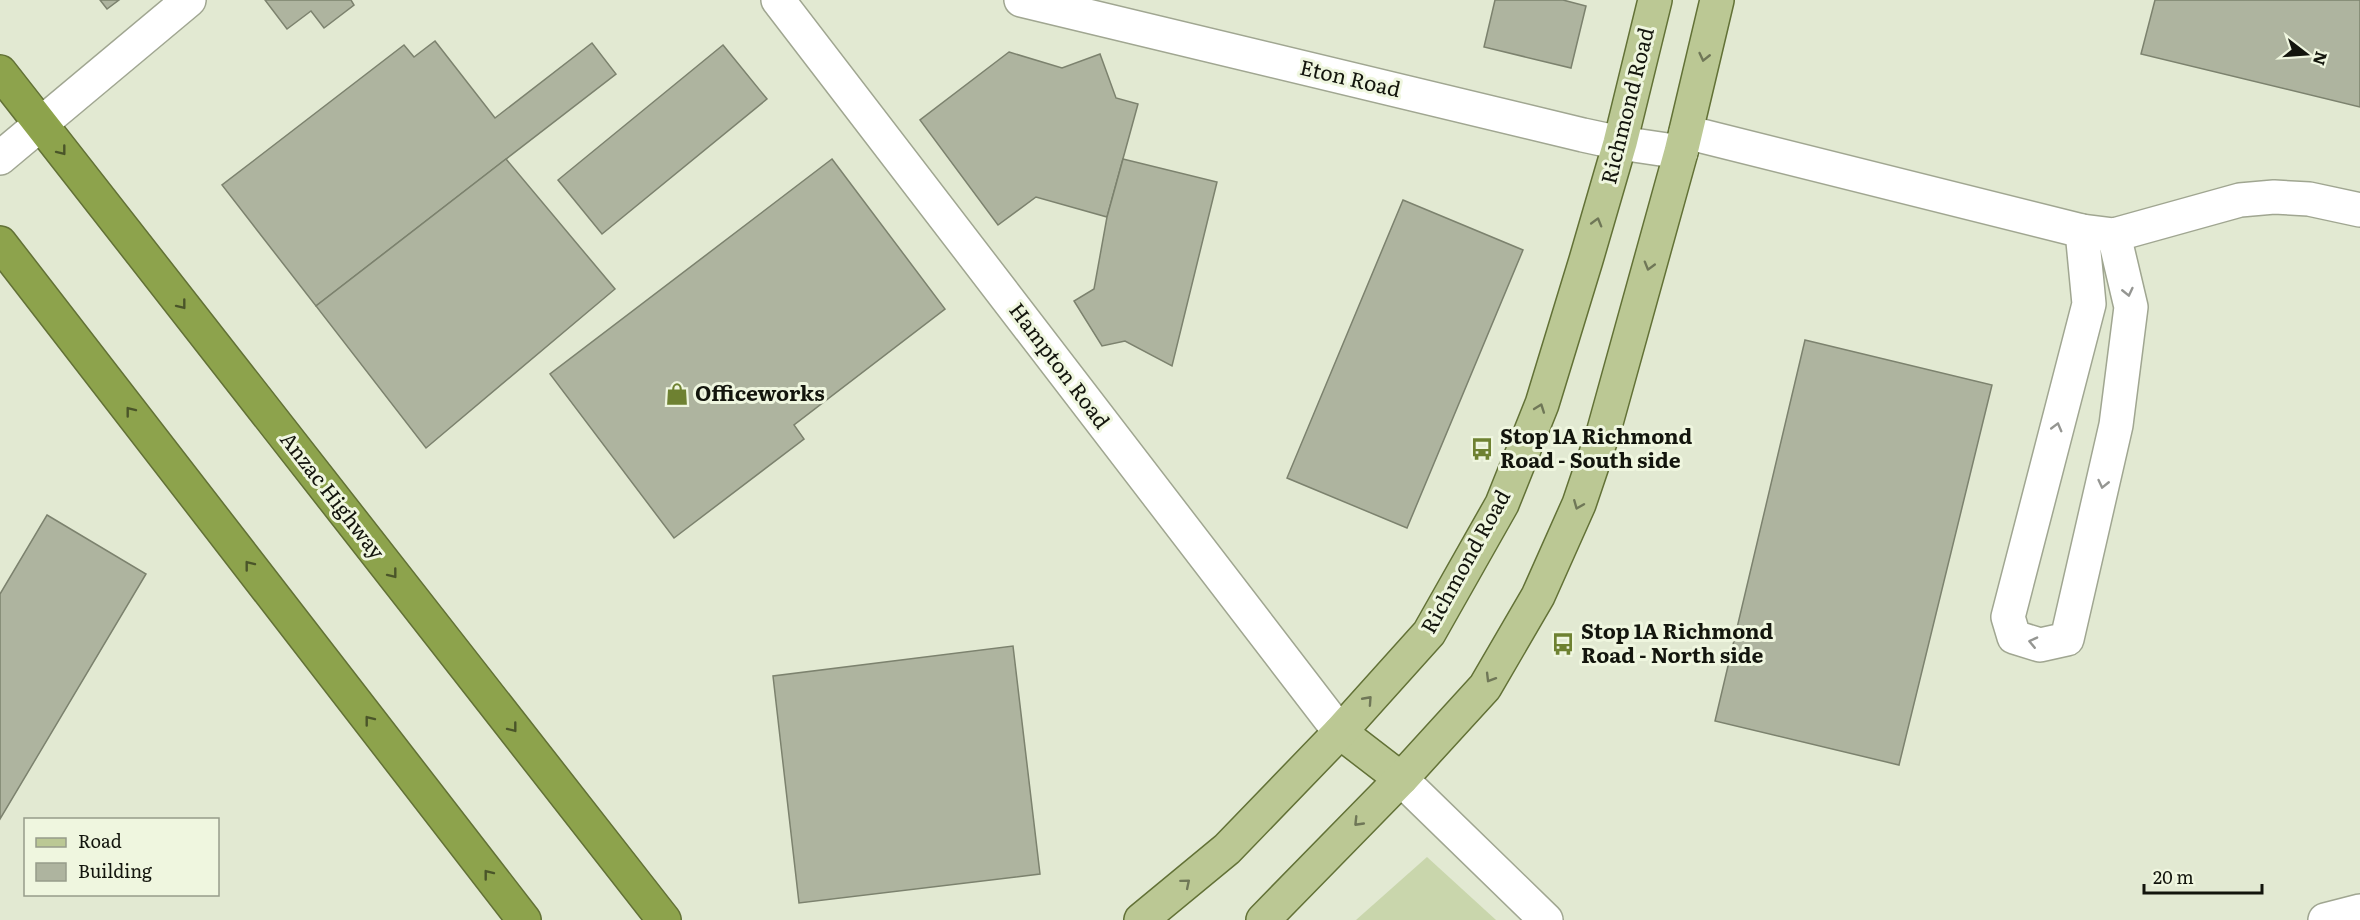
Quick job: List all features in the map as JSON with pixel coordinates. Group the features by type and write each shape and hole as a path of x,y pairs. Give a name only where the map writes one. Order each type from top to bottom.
{"highway":[{"name":"Anzac Highway","path":"0,72 664,920"},
{"path":"0,243 524,920"}],"main road":[{"name":"Richmond Road","path":"1141,920 1227,849 1340,732 1429,633 1502,504 1542,404 1620,143 1655,0"},
{"path":"1263,920 1401,779 1485,687 1538,596 1579,504 1604,430 1684,142 1717,0"},
{"path":"1340,732 1401,779"}],"street":[{"path":"0,158 189,0"},
{"name":"Hampton Road","path":"778,0 1340,732"},
{"name":"Eton Road","path":"1021,0 1620,143 1684,142 2082,231 2114,235"},
{"path":"2082,231 2089,304 2008,617 2014,637 2040,645 2067,639 2116,425 2131,308 2114,235 2240,200 2274,196 2308,199 2360,210"},
{"path":"1401,779 1546,920"},
{"path":"2325,920 2360,911"}],"green space":[{"path":"1427,857 1496,920 1356,920"}],"building":[{"path":"100,0 119,0 107,9"},
{"path":"265,0 351,0 354,5 324,28 311,11 287,29"},
{"path":"1495,0 1563,0 1586,6 1571,68 1484,47"},
{"path":"2155,0 2360,0 2360,107 2141,54"},
{"path":"435,41 495,118 592,43 616,74 316,306 222,185 404,45 414,57"},
{"path":"723,45 767,99 602,234 558,180"},
{"path":"1009,52 1062,68 1100,54 1116,98 1138,104 1107,217 1036,197 998,225 920,120"},
{"path":"506,159 615,289 426,448 316,306"},
{"path":"832,159 945,309 794,425 804,439 674,538 550,374"},
{"path":"1123,159 1217,182 1172,366 1125,341 1102,346 1074,301 1094,289 1107,217"},
{"path":"1403,200 1523,250 1407,528 1287,478"},
{"path":"1805,340 1992,385 1899,765 1715,721"},
{"path":"47,515 146,574 0,819 0,594"},
{"path":"1013,646 1040,874 799,903 773,676"}],"place":[{"name":"Officeworks","path":"677,394"},
{"name":"Stop 1A Richmond Road - South side","path":"1482,449"},
{"name":"Stop 1A Richmond Road - North side","path":"1563,644"}]}
